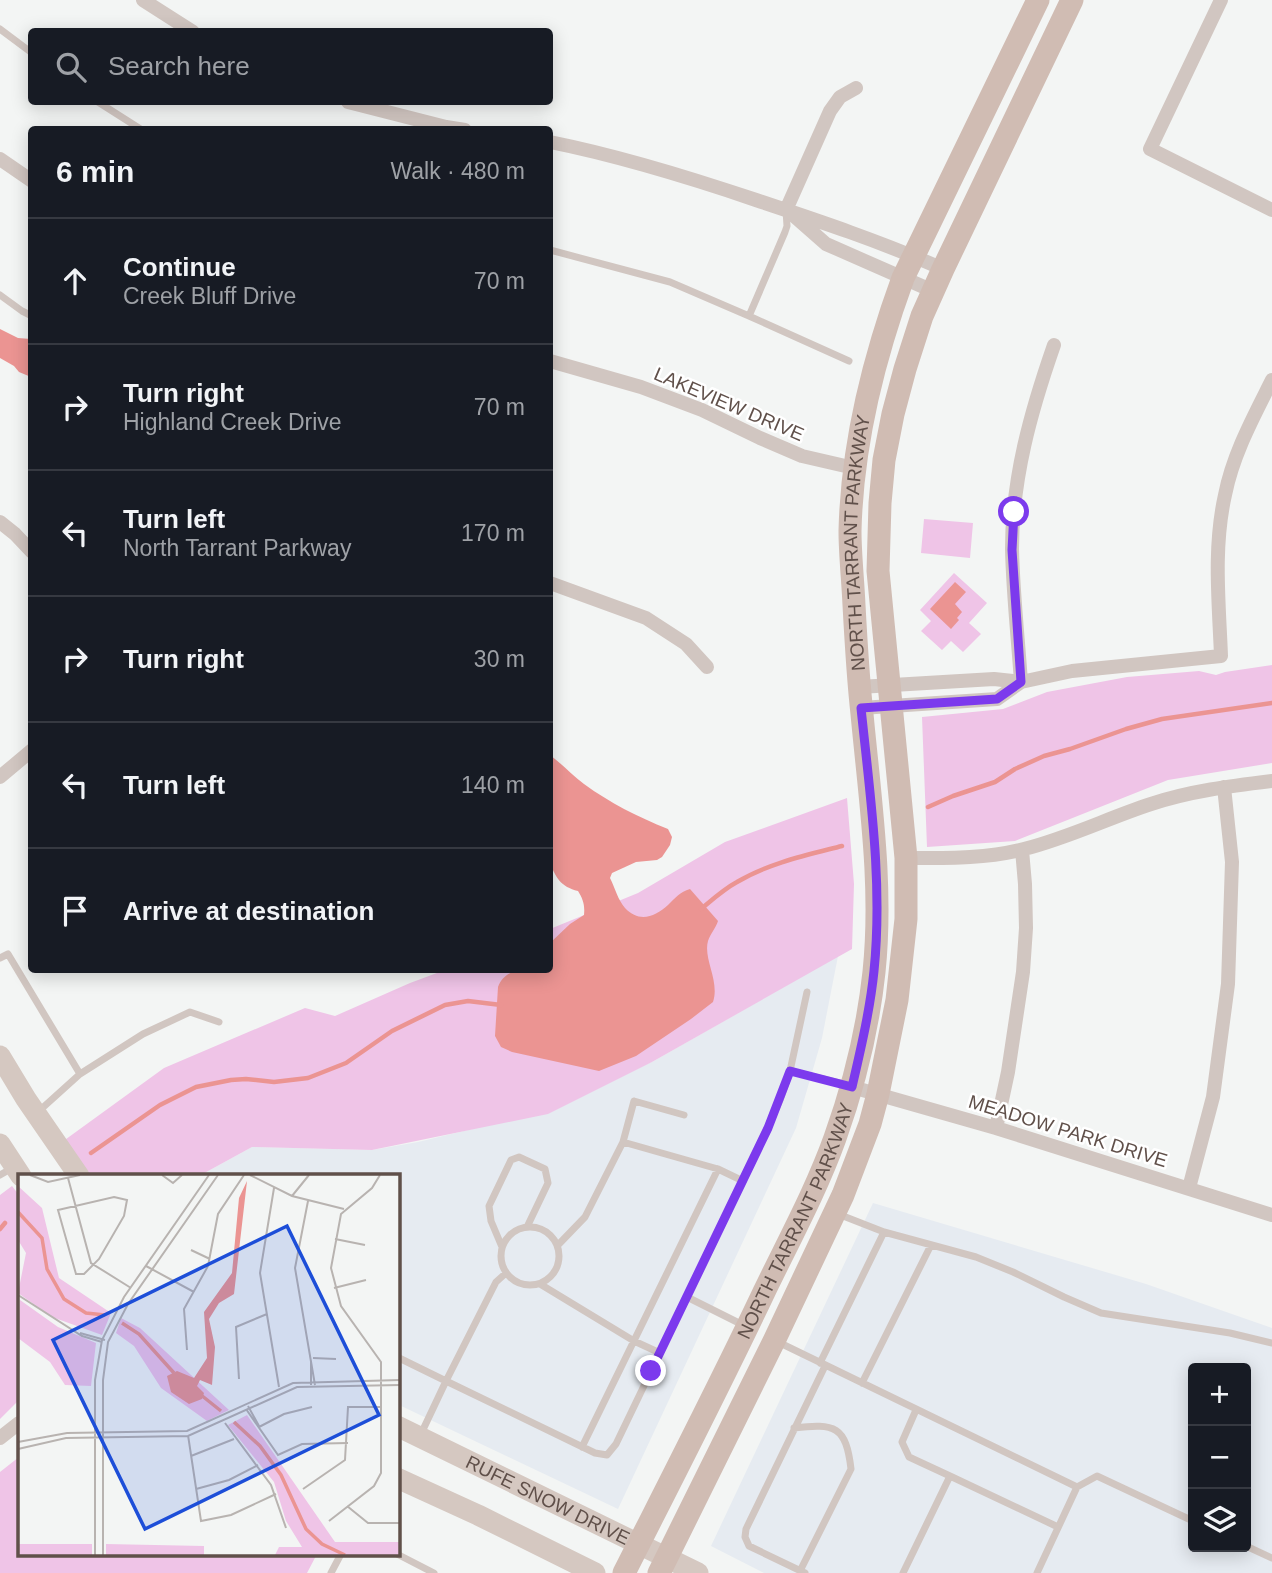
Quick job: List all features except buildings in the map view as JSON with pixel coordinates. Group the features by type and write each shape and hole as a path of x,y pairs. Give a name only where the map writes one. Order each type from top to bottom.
{"main road":[{"name":"NORTH TARRANT PARKWAY","path":"624,1573 807,1202 835,1140 852,1087 870,1008 877,923 874,829 860,698 850,533 854,468 870,380 903,278 1038,0"},
{"name":"NORTH TARRANT PARKWAY","path":"663,1565 834,1213 856,1162 878,1094 898,987 905,919 906,858 878,571 884,460 893,414 922,316 1072,0"},
{"path":"0,1056 78,1174"},
{"path":"0,1144 12,1173"},
{"path":"747,1327 774,1341"},
{"name":"RUFE SNOW DRIVE","path":"399,1427 639,1544 663,1565 698,1573"},
{"path":"399,1479 595,1573"}],"street":[{"path":"143,0 186,28"},
{"path":"1221,0 1150,149 1272,210"},
{"path":"786,210 830,111 840,97 856,88"},
{"path":"360,105 442,126"},
{"path":"553,143 648,165 786,210 943,269"},
{"path":"0,159 28,178"},
{"path":"786,210 827,244 933,292"},
{"path":"1021,682 1012,550 1014,512 1026,436 1054,345"},
{"name":"LAKEVIEW DRIVE","path":"553,362 641,387 702,410 802,456 854,468"},
{"path":"860,698 890,696 993,679 1021,682 1072,671 1221,656 1218,551 1225,493 1233,466 1272,380"},
{"path":"0,522 28,548"},
{"path":"553,584 646,618 686,644 707,667"},
{"path":"860,698 890,696 997,699 1021,682"},
{"path":"0,777 28,753"},
{"path":"906,858 987,855 1022,850 1151,804 1203,790 1272,780"},
{"path":"1189,1188 1213,1097 1228,984 1232,862 1223,788"},
{"path":"996,1128 1008,1072 1024,961 1026,917 1022,850"},
{"name":"MEADOW PARK DRIVE","path":"852,1087 996,1128 1272,1214"},
{"path":"0,1438 18,1424"}],"lane":[{"path":"0,29 28,50"},
{"path":"103,105 136,126"},
{"path":"748,316 782,241 787,226 786,210"},
{"path":"553,251 670,282 849,361"},
{"path":"0,295 28,314"},
{"path":"0,958 8,954 80,1074"},
{"path":"399,1358 582,1447 607,1455 616,1444 768,1128 790,1071 807,992"},
{"path":"36,1114 80,1074 143,1034 190,1012 219,1022"},
{"path":"790,1071 852,1087"},
{"path":"558,1245 585,1217 623,1142 634,1101 684,1115"},
{"path":"623,1142 718,1169 743,1181"},
{"path":"502,1247 495,1233 489,1206 511,1160 519,1157 545,1169 548,1183 527,1227"},
{"path":"582,1447 718,1169"},
{"path":"834,1213 884,1232 988,1262 1101,1313 1230,1333 1272,1343"},
{"path":"540,1284 553,1275 560,1261 558,1245 551,1234 540,1228 516,1230 507,1237 502,1247 501,1261 506,1273 521,1284 540,1284 634,1341 660,1353"},
{"path":"794,1428 815,1425 830,1427 842,1435 852,1469 803,1572 748,1546 746,1529 884,1232"},
{"path":"862,1384 931,1245"},
{"path":"420,1437 496,1282 506,1273"},
{"path":"687,1297 747,1327"},
{"path":"774,1341 1077,1487"},
{"path":"916,1409 902,1442 909,1457 1058,1527"},
{"path":"903,1573 950,1476"},
{"path":"1037,1573 1077,1487 1097,1476 1188,1519"},
{"path":"1251,1548 1272,1558"},
{"path":"399,1555 434,1573"},
{"path":"331,1573 340,1556"}],"shaded area":[{"path":"0,329 18,338 28,339 28,376 0,358"},
{"path":"924,519 973,523 970,558 921,553"},
{"path":"954,573 987,603 969,623 981,634 963,652 951,641 942,650 921,631 931,621 920,610"},
{"path":"955,582 966,592 955,604 962,612 951,629 930,609"},
{"path":"1272,665 1272,763 1168,780 1015,841 927,847 922,717 1003,709 1047,692 1127,677 1199,671 1216,675"},
{"path":"553,758 594,791 624,809 668,829 672,837 662,857 636,862 612,873 610,878 618,898 630,913 636,916 652,915 690,889 718,921 707,948 715,994 713,1002 636,1056 599,1071 512,1052 501,1047 495,1036 498,987 502,980 511,973 553,973 553,940 584,915 583,902 578,891 567,887 554,872"},
{"path":"847,798 854,884 852,949 652,1062 548,1114 372,1150 252,1147 203,1174 87,1174 62,1142 164,1068 305,1008 335,1016 437,973 553,973 553,928 638,893 725,842"},
{"path":"838,956 822,1038 796,1128 618,1509 399,1405 399,1174 203,1174 252,1147 372,1150 489,1125 652,1062"},
{"path":"12,1186 18,1194 18,1401 0,1419 0,1195"},
{"path":"873,1203 1146,1284 1272,1328 1272,1573 764,1573 711,1546"},
{"path":"18,1458 18,1556 316,1556 307,1573 0,1573 0,1472"}],"waterway":[{"path":"928,807 995,782 1015,769 1044,756 1126,729 1162,719 1272,703"},
{"path":"701,909 749,875 788,860 842,846"},
{"path":"91,1153 160,1105 196,1087 231,1080 274,1082 308,1078 346,1063 392,1031 445,1005 468,1001 501,1005"},
{"path":"0,1229 5,1223"}],"route":[{"path":"651,1371 768,1128 790,1071 852,1087 870,1008 877,923 874,829 861,708 997,699 1021,682 1012,550 1014,512"}]}
